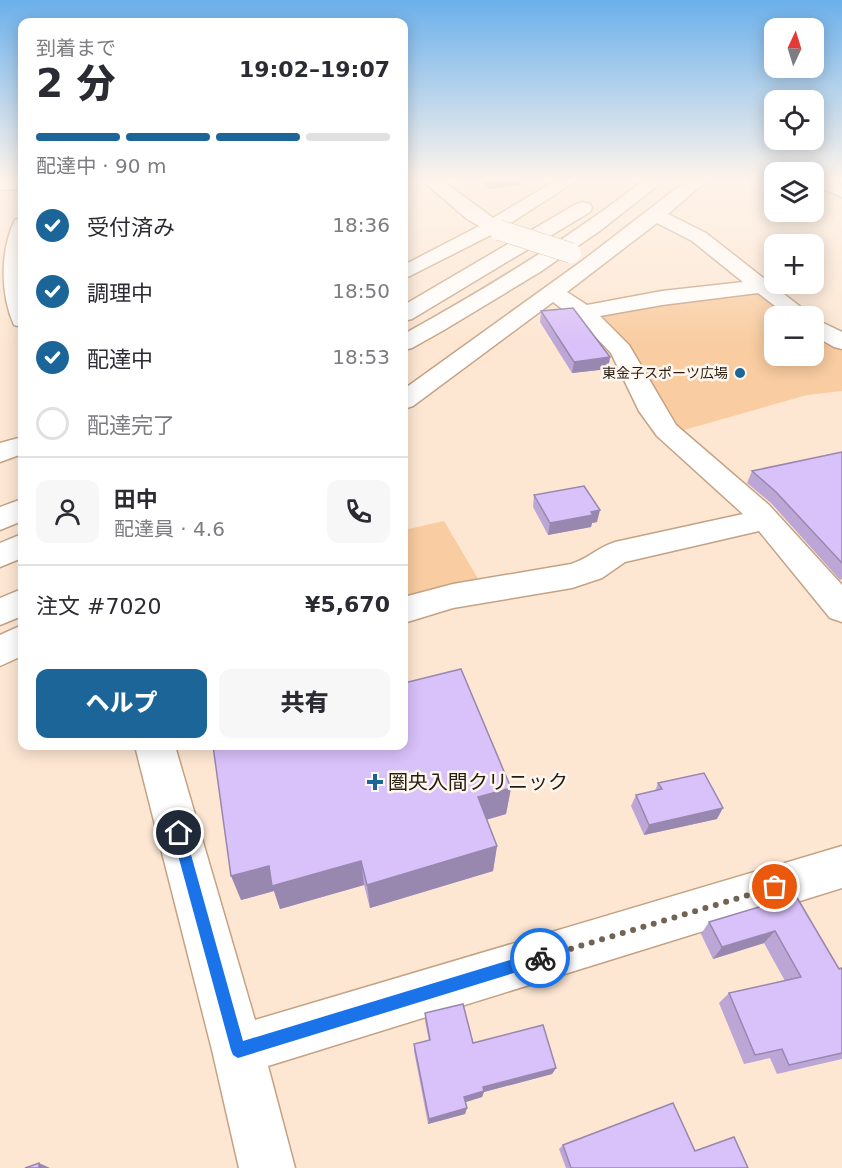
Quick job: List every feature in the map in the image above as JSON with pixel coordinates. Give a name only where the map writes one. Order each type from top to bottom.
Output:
[{"type":"main road","points":[[12,236],[4,250],[3,272],[18,310]]},
{"type":"main road","points":[[408,271],[481,236]]},
{"type":"main road","points":[[519,236],[598,261]]},
{"type":"main road","points":[[408,312],[535,236]]},
{"type":"main road","points":[[408,341],[513,279],[581,236]]},
{"type":"main road","points":[[408,360],[582,236]]},
{"type":"main road","points":[[408,398],[551,291],[598,261],[630,236]]},
{"type":"main road","points":[[696,236],[788,306]]},
{"type":"main road","points":[[582,313],[662,298],[761,286]]},
{"type":"main road","points":[[551,291],[603,331],[626,356],[650,409],[674,440],[729,484],[818,579],[842,609]]},
{"type":"main road","points":[[824,331],[842,342]]},
{"type":"main road","points":[[0,429],[18,431]]},
{"type":"main road","points":[[0,453],[18,446]]},
{"type":"main road","points":[[0,500],[18,493]]},
{"type":"main road","points":[[0,520],[18,511]]},
{"type":"main road","points":[[408,609],[453,596],[572,576],[591,570],[615,553],[764,520]]},
{"type":"main road","points":[[0,556],[18,547]]},
{"type":"main road","points":[[0,612],[18,604]]},
{"type":"main road","points":[[0,652],[18,641]]},
{"type":"main road","points":[[155,750],[238,1050],[267,1168]]},
{"type":"main road","points":[[238,1050],[842,867]]},
{"type":"shaded area","name":"東金子スポーツ広場","points":[[764,292],[784,306],[764,306],[764,366],[824,366],[824,334],[842,345],[842,391],[807,395],[677,432],[593,313]]},
{"type":"shaded area","points":[[444,521],[480,582],[452,587],[408,602],[408,529]]},
{"type":"building","points":[[573,308],[610,357],[574,362],[541,311]]},
{"type":"building","points":[[842,452],[842,563],[776,492],[752,471]]},
{"type":"building","points":[[584,486],[600,510],[591,512],[593,515],[550,523],[534,495]]},
{"type":"building","points":[[461,669],[511,788],[478,797],[497,846],[367,885],[361,861],[272,886],[269,866],[231,876],[214,750],[408,750],[408,682]]},
{"type":"building","points":[[704,773],[723,808],[649,825],[636,795],[662,789],[658,783]]},
{"type":"building","points":[[796,896],[839,969],[842,970],[842,1053],[789,1065],[782,1049],[755,1055],[729,993],[801,977],[775,931],[722,947],[709,922]]},
{"type":"building","points":[[463,1004],[473,1043],[543,1025],[556,1068],[483,1087],[484,1091],[464,1097],[467,1108],[429,1119],[414,1044],[430,1040],[425,1013]]},
{"type":"building","points":[[673,1103],[695,1151],[734,1137],[748,1168],[571,1168],[563,1145]]},
{"type":"building","points":[[39,1163],[39,1168],[25,1168]]},
{"type":"way so far","points":[[540,958],[775,887]]},
{"type":"place","name":"東金子スポーツ広場","points":[[740,373]]},
{"type":"place","name":"圏央入間クリニック","points":[[375,782]]},
{"type":"route","points":[[179,833],[238,1050],[540,958]]}]
